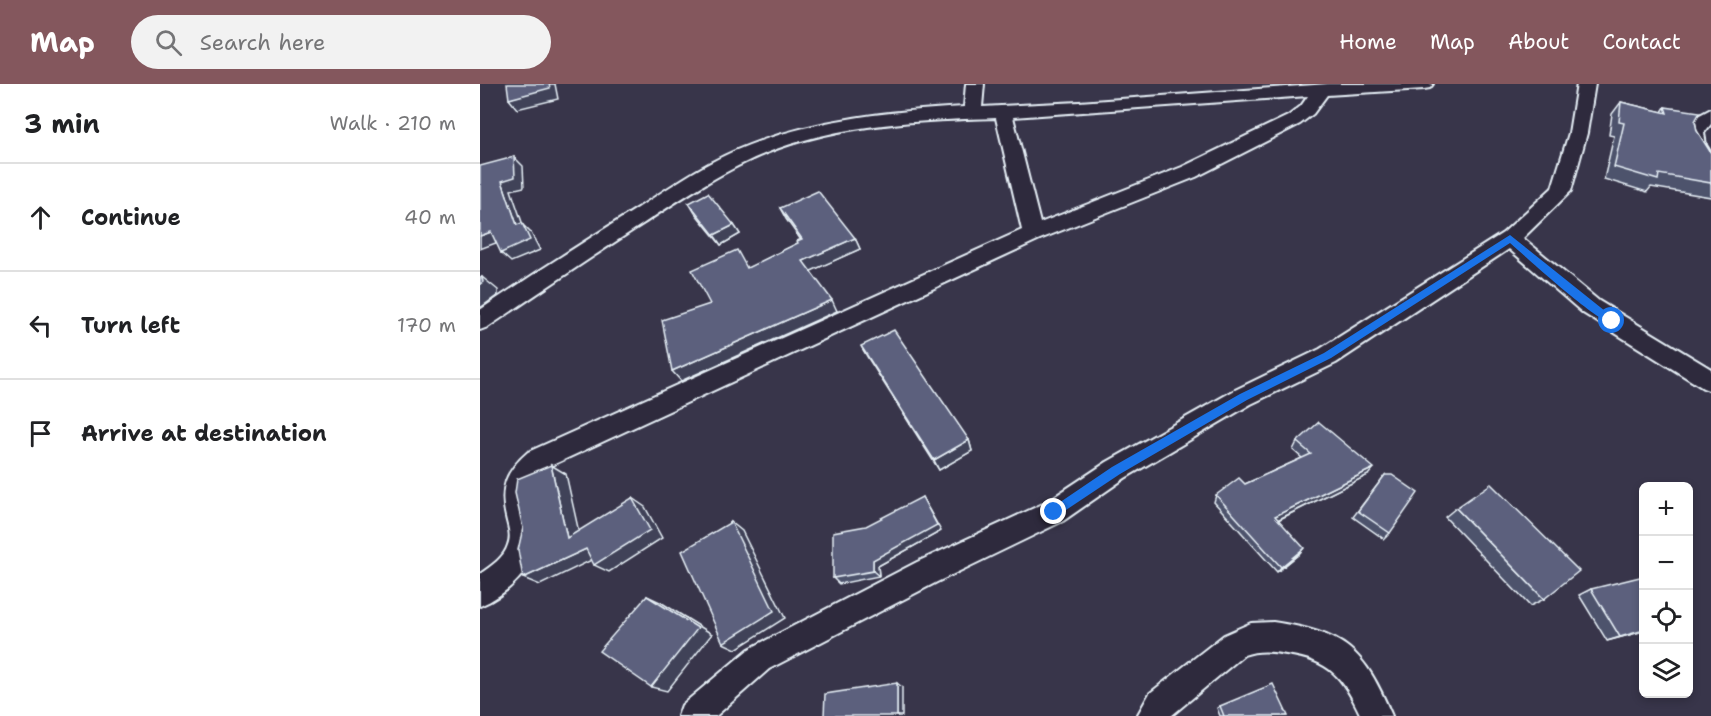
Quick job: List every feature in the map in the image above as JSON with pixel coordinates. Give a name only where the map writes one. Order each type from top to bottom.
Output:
[{"type":"street","points":[[973,112],[975,84]]},
{"type":"street","points":[[480,321],[708,172],[755,149],[807,132],[878,120],[973,112],[1076,108],[1172,92],[1322,91],[1424,84]]},
{"type":"street","points":[[693,716],[759,659],[927,572],[1054,512],[1116,470],[1234,403],[1328,356],[1510,238],[1561,191],[1578,133],[1586,84]]},
{"type":"street","points":[[480,592],[508,570],[520,554],[524,536],[515,500],[521,474],[537,460],[1033,234],[1189,172],[1275,129],[1307,110],[1322,91]]},
{"type":"street","points":[[1003,111],[1033,234]]},
{"type":"street","points":[[1711,115],[1699,122],[1694,132],[1696,144],[1711,166]]},
{"type":"street","points":[[1510,238],[1591,306],[1711,381]]},
{"type":"street","points":[[1152,716],[1161,704],[1234,645],[1251,638],[1273,637],[1306,642],[1339,656],[1358,677],[1377,716]]},
{"type":"building","points":[[507,84],[549,84],[550,88],[509,99]]},
{"type":"building","points":[[1621,102],[1667,113],[1665,107],[1700,112],[1695,121],[1697,131],[1711,153],[1711,183],[1659,174],[1658,180],[1614,167],[1624,123],[1619,122]]},
{"type":"building","points":[[514,157],[515,177],[502,181],[517,225],[522,223],[530,240],[501,253],[491,232],[480,236],[480,166]]},
{"type":"building","points":[[818,191],[855,238],[803,261],[832,300],[672,371],[662,320],[710,304],[692,270],[737,250],[747,268],[798,243],[797,241],[802,239],[780,208]]},
{"type":"building","points":[[708,193],[734,225],[714,235],[689,203]]},
{"type":"building","points":[[894,330],[969,440],[934,460],[861,346]]},
{"type":"building","points":[[1319,422],[1374,468],[1275,516],[1304,548],[1281,567],[1216,495],[1239,478],[1245,484],[1311,454],[1297,442]]},
{"type":"building","points":[[551,465],[567,538],[632,498],[650,530],[594,565],[586,549],[523,578],[518,550],[523,528],[515,493],[517,479]]},
{"type":"building","points":[[1385,475],[1392,475],[1418,493],[1390,533],[1358,511]]},
{"type":"building","points":[[1491,484],[1579,571],[1544,599],[1456,508]]},
{"type":"building","points":[[922,497],[937,525],[873,560],[873,571],[833,578],[833,532],[866,526]]},
{"type":"building","points":[[731,522],[774,611],[723,643],[682,551]]},
{"type":"building","points":[[1639,577],[1639,631],[1620,637],[1591,589]]},
{"type":"building","points":[[647,596],[698,628],[651,687],[599,651]]},
{"type":"building","points":[[897,683],[897,716],[824,716],[825,694]]},
{"type":"building","points":[[1273,684],[1288,716],[1224,716],[1220,706]]},
{"type":"route","points":[[1054,512],[1116,470],[1243,397],[1328,356],[1510,238],[1612,321]]}]
